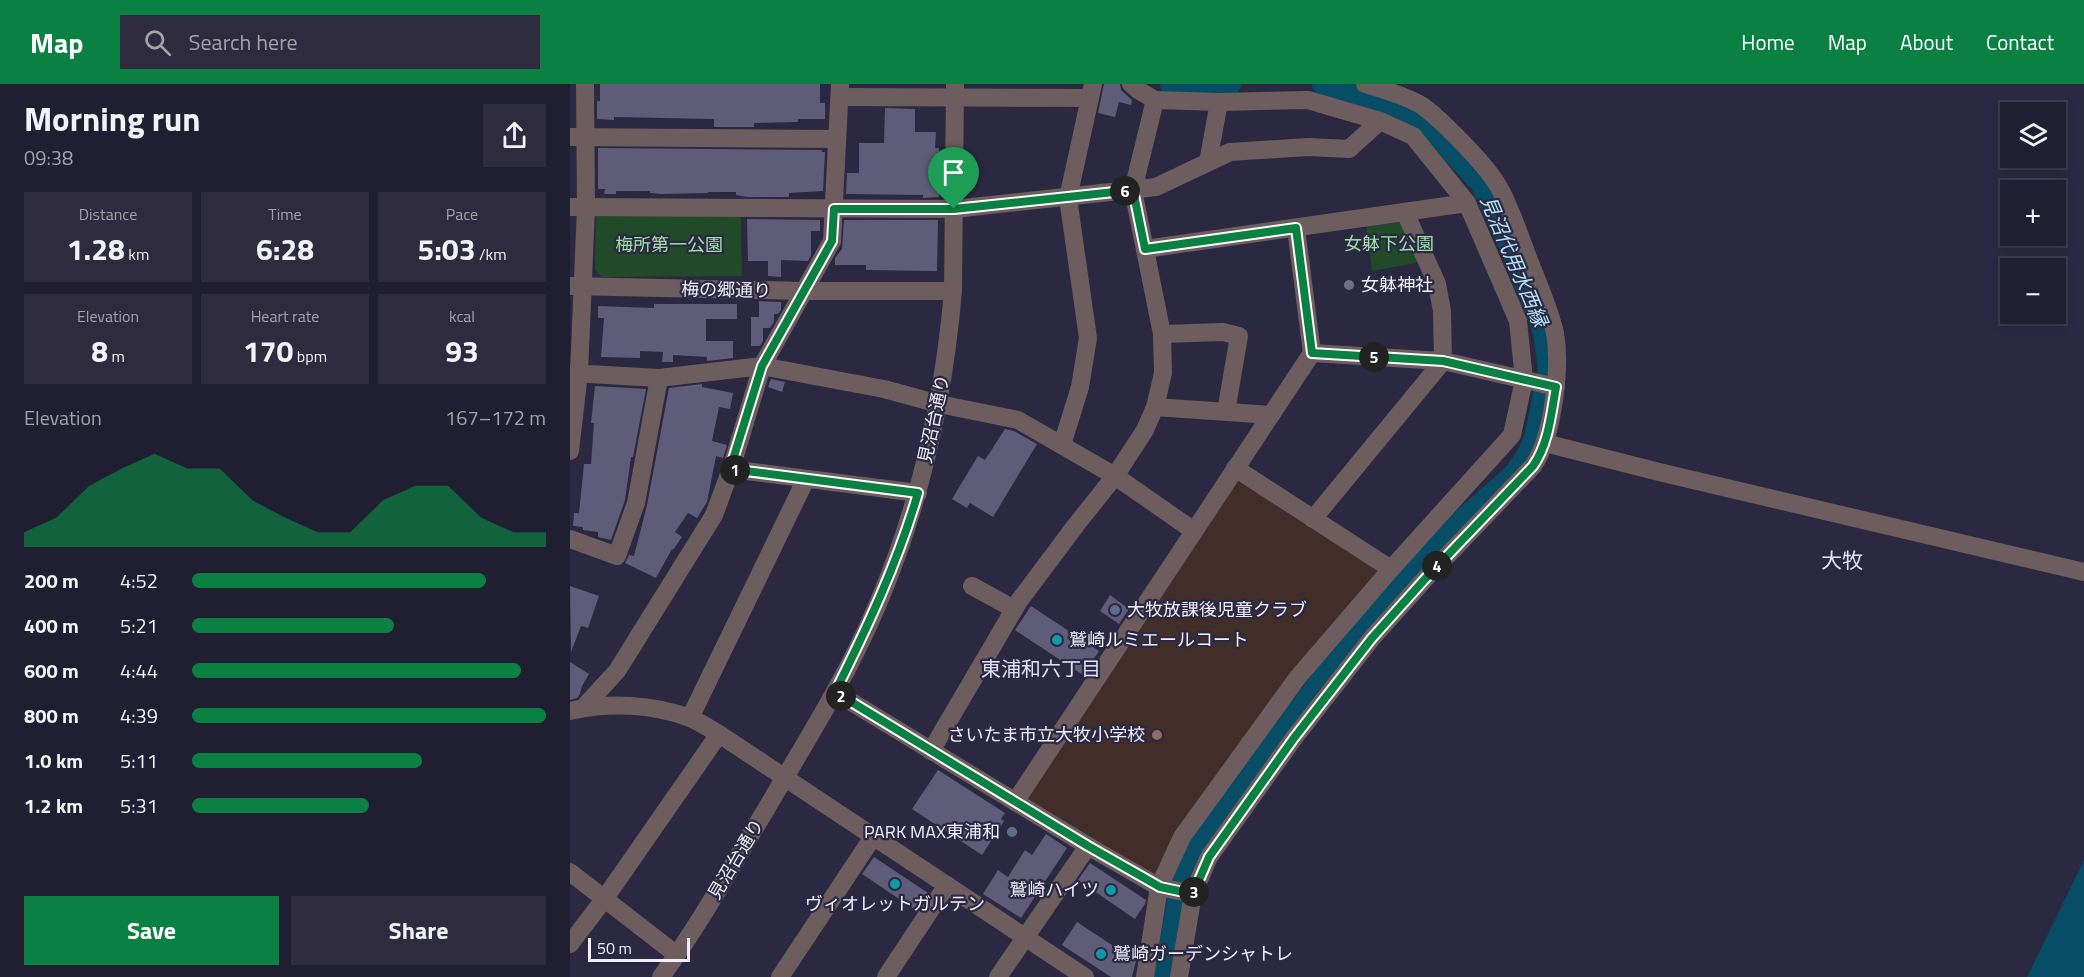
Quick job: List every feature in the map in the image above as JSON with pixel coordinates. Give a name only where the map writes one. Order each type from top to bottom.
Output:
[{"type":"street","points":[[570,451],[575,373],[577,137],[585,84]]},
{"type":"street","points":[[1131,84],[1155,100],[1219,102],[1308,100],[1380,121],[1413,136],[1467,203],[1518,321],[1540,384],[1545,443],[1541,455],[1533,466],[1372,638],[1294,738],[1209,857],[1193,894],[1179,977]]},
{"type":"street","points":[[1145,977],[1166,888],[1182,837],[1298,677],[1391,569],[1512,435],[1540,384],[1558,362],[1555,332],[1511,214],[1496,183],[1438,119],[1420,105],[1397,94],[1365,84]]},
{"type":"street","points":[[576,709],[617,671],[714,515],[762,366],[832,241],[840,91],[1091,91],[1068,198],[1088,338],[1080,387],[1062,445]]},
{"type":"street","name":"見沼台通り","points":[[662,977],[835,692],[881,596],[908,525],[939,404],[953,291],[955,91]]},
{"type":"street","points":[[931,751],[1014,609],[1115,476],[1145,430],[1155,407],[1163,373],[1162,334],[1133,190],[1155,100]]},
{"type":"street","points":[[1208,162],[1219,102]]},
{"type":"street","points":[[578,208],[954,209],[1068,198],[1156,187],[1230,152],[1309,147],[1349,149],[1380,121]]},
{"type":"street","points":[[577,137],[837,139]]},
{"type":"street","points":[[1145,249],[1467,203]]},
{"type":"street","points":[[1314,519],[1443,361],[1442,311],[1437,284],[1405,212]]},
{"type":"street","points":[[1015,802],[1312,353],[1296,228]]},
{"type":"street","name":"梅の郷通り","points":[[576,286],[804,291],[953,291]]},
{"type":"street","points":[[1162,334],[1223,332],[1239,336],[1226,412]]},
{"type":"street","points":[[1312,353],[1443,361],[1540,384]]},
{"type":"street","points":[[575,373],[659,378],[762,366],[884,389],[939,404],[1018,420],[1115,476],[1194,531]]},
{"type":"street","points":[[570,539],[617,556],[636,502],[659,378]]},
{"type":"street","points":[[1155,407],[1271,415]]},
{"type":"street","points":[[1545,443],[2084,572]]},
{"type":"street","points":[[1235,468],[1391,569]]},
{"type":"street","points":[[730,469],[918,493]]},
{"type":"street","points":[[690,718],[806,479]]},
{"type":"street","points":[[972,586],[1014,609]]},
{"type":"street","points":[[835,692],[1088,846],[1166,888],[1193,894]]},
{"type":"street","points":[[576,709],[621,705],[648,707],[690,718],[719,734],[1085,977]]},
{"type":"street","points":[[570,944],[605,898],[719,734]]},
{"type":"street","points":[[780,977],[873,837]]},
{"type":"street","points":[[998,977],[1088,846]]},
{"type":"street","points":[[570,872],[677,955]]},
{"type":"street","points":[[886,977],[947,885]]},
{"type":"shaded area","name":"さいたま市立大牧小学校","points":[[1236,478],[1379,570],[1160,876],[1153,877],[1025,801]]},
{"type":"green space","name":"梅所第一公園","points":[[596,213],[741,214],[742,276],[602,277],[595,270]]},
{"type":"green space","name":"女躰下公園","points":[[1399,220],[1421,262],[1372,271],[1366,225]]},
{"type":"water","points":[[2084,860],[2084,977],[2027,977]]},
{"type":"building","points":[[600,84],[820,84],[820,103],[825,103],[825,119],[754,123],[754,127],[714,127],[714,119],[614,117],[614,120],[597,119]]},
{"type":"building","points":[[1104,84],[1120,84],[1121,90],[1132,100],[1131,105],[1119,102],[1115,117],[1098,113]]},
{"type":"building","points":[[885,108],[915,109],[915,132],[936,132],[935,148],[939,148],[939,197],[846,194],[847,173],[859,173],[859,143],[884,143]]},
{"type":"building","points":[[598,148],[822,150],[825,152],[823,191],[789,193],[789,197],[747,197],[736,195],[736,192],[661,194],[650,193],[650,191],[616,191],[616,194],[604,194],[605,189],[598,189]]},
{"type":"building","points":[[747,219],[820,220],[820,231],[811,231],[811,255],[808,261],[781,260],[781,277],[768,276],[768,261],[748,261]]},
{"type":"building","points":[[844,220],[938,220],[937,271],[866,270],[866,265],[835,265],[835,258],[842,249]]},
{"type":"building","points":[[759,301],[781,302],[781,310],[778,314],[774,314],[774,322],[770,328],[763,328],[763,341],[760,346],[751,346],[751,317],[759,317]]},
{"type":"building","points":[[654,304],[737,304],[737,319],[706,319],[706,341],[733,341],[733,358],[707,361],[707,357],[673,355],[673,362],[662,362],[663,352],[640,351],[640,358],[601,357],[604,318],[598,318],[598,306],[654,308]]},
{"type":"building","points":[[771,379],[785,382],[782,392],[768,387]]},
{"type":"building","points":[[702,384],[702,387],[733,393],[730,409],[719,407],[712,441],[727,445],[723,458],[716,456],[707,502],[697,518],[688,513],[675,532],[682,537],[672,549],[656,578],[625,563],[629,555],[634,556],[647,505],[669,388]]},
{"type":"building","points":[[595,386],[646,389],[633,457],[631,457],[625,500],[611,540],[598,537],[598,532],[573,526],[574,513],[579,513],[584,464],[591,464],[594,423],[591,423]]},
{"type":"building","points":[[1005,429],[1014,431],[1037,444],[993,517],[970,503],[967,508],[952,499],[978,456],[985,460]]},
{"type":"building","points":[[570,586],[599,596],[588,628],[581,626],[571,652]]},
{"type":"building","points":[[1110,595],[1129,609],[1119,624],[1100,611]]},
{"type":"building","name":"鷲崎ルミエールコート","points":[[1031,606],[1099,651],[1083,675],[1015,630]]},
{"type":"building","points":[[570,662],[589,674],[580,694],[577,698],[570,700]]},
{"type":"building","points":[[938,770],[1005,813],[1001,819],[1004,821],[982,855],[912,809]]},
{"type":"building","points":[[1046,834],[1067,848],[1021,918],[983,894],[998,870],[1008,877],[1025,850],[1032,855]]},
{"type":"building","name":"ヴィオレットガルテン","points":[[874,857],[928,893],[917,911],[862,874]]},
{"type":"building","name":"鷲崎ハイツ","points":[[1090,863],[1146,900],[1135,919],[1078,880]]},
{"type":"building","name":"鷲崎ガーデンシャトレ","points":[[1077,922],[1136,961],[1132,977],[1111,977],[1062,945]]},
{"type":"waterway","name":"見沼代用水西縁","points":[[1172,84],[1229,84]]},
{"type":"waterway","name":"見沼代用水西縁","points":[[1166,977],[1183,877],[1191,860],[1264,757],[1367,623],[1466,518],[1514,476],[1527,458],[1536,439],[1550,370],[1545,332],[1513,250],[1482,183],[1425,121],[1365,95],[1324,84]]},
{"type":"place","name":"女躰神社","points":[[1349,285]]},
{"type":"place","name":"大牧放課後児童クラブ","points":[[1115,610]]},
{"type":"place","name":"鷲崎ルミエールコート","points":[[1057,640]]},
{"type":"place","name":"さいたま市立大牧小学校","points":[[1157,735]]},
{"type":"place","name":"PARK MAX東浦和","points":[[1012,832]]},
{"type":"place","name":"ヴィオレットガルテン","points":[[895,884]]},
{"type":"place","name":"鷲崎ハイツ","points":[[1111,890]]},
{"type":"place","name":"鷲崎ガーデンシャトレ","points":[[1101,954]]},
{"type":"district","name":"大牧","points":[[1842,561]]},
{"type":"district","name":"東浦和六丁目","points":[[1041,669]]},
{"type":"route","points":[[1133,190],[1145,249],[1296,228],[1312,353],[1443,361],[1556,387],[1541,455],[1372,638],[1294,738],[1209,857],[1193,894],[1160,887],[1088,846],[835,692],[881,596],[918,493],[730,469],[762,366],[832,241],[834,209],[954,209],[1133,190]]}]
